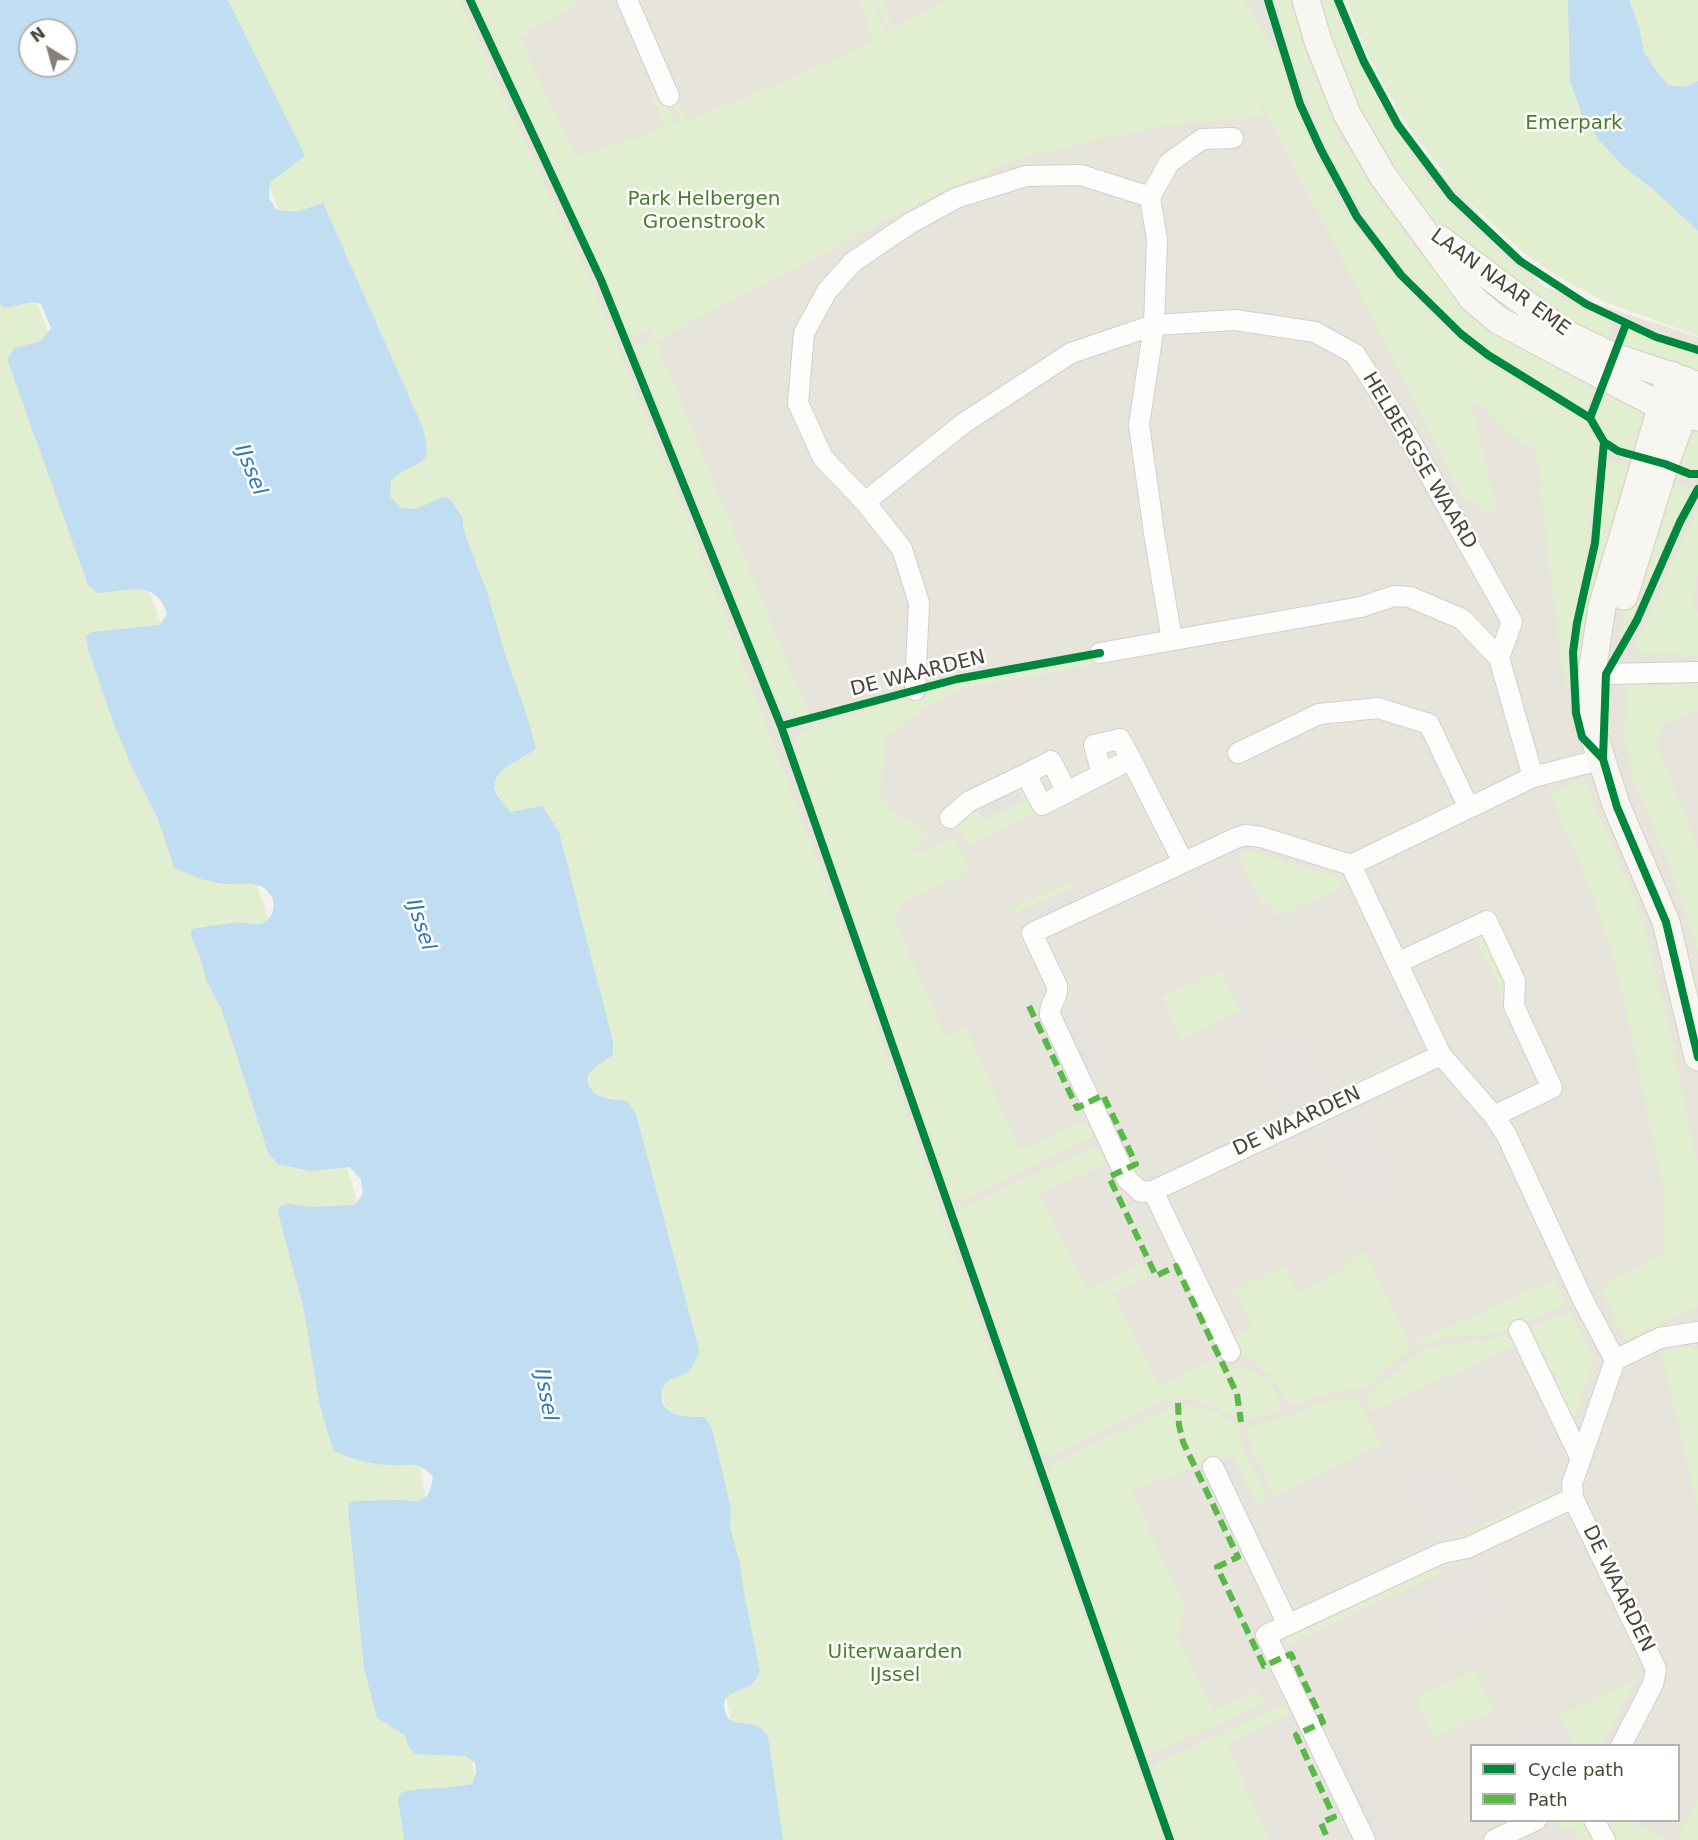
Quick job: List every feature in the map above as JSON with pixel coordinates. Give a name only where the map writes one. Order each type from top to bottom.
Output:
[{"type":"street","points":[[627,0],[669,96]]},
{"type":"street","name":"LAAN NAAR EME","points":[[1306,0],[1318,41],[1347,114],[1383,176],[1473,299],[1498,320],[1681,412]]},
{"type":"street","points":[[1172,640],[1139,425],[1154,325],[1157,240],[1150,197],[1169,163],[1194,145],[1202,140],[1233,138]]},
{"type":"street","points":[[915,690],[919,603],[902,549],[865,502],[824,458],[798,403],[804,333],[827,291],[853,262],[909,224],[956,198],[1026,176],[1081,175],[1150,197]]},
{"type":"street","name":"LAAN NAAR EME","points":[[1420,225],[1566,334],[1612,356],[1688,381]]},
{"type":"street","name":"HELBERGSE WAARD","points":[[865,502],[964,423],[1071,353],[1154,325],[1235,320],[1315,332],[1355,354],[1410,440],[1512,622],[1499,658]]},
{"type":"street","points":[[1688,381],[1681,412],[1610,644],[1599,673],[1603,759],[1617,807],[1666,922],[1698,1058]]},
{"type":"street","points":[[1100,653],[1361,608],[1394,596],[1410,597],[1462,619],[1499,658],[1533,777]]},
{"type":"street","points":[[1599,673],[1698,672]]},
{"type":"street","points":[[1238,753],[1319,714],[1378,708],[1429,724],[1469,808]]},
{"type":"street","points":[[1102,774],[1094,745],[1120,739],[1183,862]]},
{"type":"street","points":[[1026,774],[1042,805],[1131,759]]},
{"type":"street","points":[[1230,1352],[1154,1191],[1141,1192],[1127,1179],[1050,1015],[1049,1008],[1058,992],[1057,986],[1032,933],[1245,835],[1261,837],[1351,865],[1533,777],[1603,759]]},
{"type":"street","points":[[950,818],[968,802],[1051,761],[1066,792]]},
{"type":"street","points":[[1351,865],[1441,1055],[1494,1116],[1506,1134],[1583,1300],[1615,1360]]},
{"type":"street","points":[[1397,963],[1486,921],[1515,981],[1514,1006],[1552,1088],[1494,1116]]},
{"type":"street","name":"DE WAARDEN","points":[[1154,1191],[1441,1055]]},
{"type":"street","points":[[1519,1330],[1580,1457]]},
{"type":"street","points":[[1365,1840],[1266,1635],[1442,1553],[1467,1548],[1573,1498],[1572,1484],[1580,1457],[1615,1360],[1660,1338],[1698,1332]]},
{"type":"street","points":[[1212,1467],[1288,1625]]},
{"type":"street","name":"DE WAARDEN","points":[[1573,1498],[1656,1669],[1653,1684],[1622,1744]]},
{"type":"street","points":[[1494,1840],[1534,1822]]},
{"type":"street","points":[[1595,1822],[1605,1840]]},
{"type":"shaded area","points":[[451,0],[1345,0],[1375,98],[1544,287],[1698,337],[1698,1840],[1156,1840]]},
{"type":"shaded area","points":[[1017,788],[1024,801],[983,820],[977,808]]},
{"type":"shaded area","points":[[1234,857],[1262,915],[1217,936],[1189,878]]},
{"type":"shaded area","points":[[1073,887],[1080,901],[1023,928],[1016,914]]},
{"type":"shaded area","points":[[1396,978],[1416,1021],[1400,1028],[1380,985]]},
{"type":"shaded area","points":[[1073,999],[1104,1065],[1086,1073],[1055,1007]]},
{"type":"shaded area","points":[[1298,1030],[1325,1088],[1280,1110],[1253,1052]]},
{"type":"shaded area","points":[[1465,1096],[1495,1135],[1483,1145],[1452,1107]]},
{"type":"shaded area","points":[[1362,1113],[1399,1191],[1354,1212],[1317,1135]]},
{"type":"shaded area","points":[[1284,1115],[1286,1121],[1163,1180],[1160,1174]]},
{"type":"shaded area","points":[[1544,1416],[1562,1453],[1548,1460],[1530,1423]]},
{"type":"shaded area","points":[[1232,1456],[1256,1505],[1244,1511],[1220,1462]]},
{"type":"shaded area","points":[[1450,1461],[1478,1518],[1434,1539],[1407,1482]]},
{"type":"shaded area","points":[[1581,1532],[1598,1567],[1584,1573],[1567,1539]]},
{"type":"shaded area","points":[[1474,1563],[1498,1612],[1452,1634],[1429,1585]]},
{"type":"shaded area","points":[[1561,1719],[1573,1744],[1519,1744],[1517,1740]]},
{"type":"shaded area","points":[[1344,1741],[1391,1840],[1374,1840],[1330,1747]]},
{"type":"green space","name":"Uiterwaarden IJssel","points":[[223,0],[459,0],[593,287],[688,518],[844,930],[1164,1840],[747,1840],[729,1711],[664,1400],[589,1081],[496,789],[390,501],[272,193]]},
{"type":"green space","name":"Park Helbergen Groenstrook","points":[[476,0],[583,0],[520,37],[576,157],[665,128],[649,90],[655,88],[661,91],[675,124],[680,122],[672,96],[675,94],[687,120],[781,83],[873,40],[858,0],[871,0],[886,33],[889,31],[876,0],[881,0],[894,29],[946,0],[1244,0],[1279,56],[1295,106],[1313,149],[1336,194],[1348,215],[1380,259],[1436,321],[1493,367],[1577,415],[1595,438],[1598,448],[1586,565],[1571,634],[1568,697],[1561,662],[1536,453],[1504,429],[1470,397],[1497,508],[1487,513],[1462,495],[1261,102],[1262,117],[1159,127],[1029,156],[954,185],[656,341],[801,695],[811,714],[797,716],[789,714],[779,705],[636,351],[635,346],[653,337],[650,329],[631,336],[628,334],[574,210]]},
{"type":"green space","points":[[1275,0],[1290,0],[1310,65],[1339,133],[1375,193],[1418,250],[1442,278],[1597,384],[1586,408],[1555,395],[1470,338],[1429,300],[1391,253],[1357,203],[1321,135]]},
{"type":"green space","points":[[1317,0],[1332,0],[1353,50],[1378,100],[1407,147],[1440,192],[1477,232],[1518,268],[1564,298],[1614,322],[1607,343],[1586,335],[1444,231],[1415,198],[1389,164],[1343,76]]},
{"type":"green space","name":"Emerpark","points":[[1346,0],[1698,0],[1698,336],[1605,302],[1555,275],[1524,253],[1461,195],[1403,120],[1365,49]]},
{"type":"green space","points":[[0,235],[40,311],[152,599],[263,902],[352,1182],[422,1478],[486,1840],[0,1840]]},
{"type":"green space","points":[[1628,327],[1698,354],[1698,372],[1621,348]]},
{"type":"green space","points":[[1604,389],[1627,401],[1639,412],[1641,426],[1636,452],[1611,444],[1599,431],[1598,413]]},
{"type":"green space","points":[[1698,430],[1698,470],[1673,464],[1684,439]]},
{"type":"green space","points":[[1607,460],[1634,469],[1584,637],[1576,639],[1596,558]]},
{"type":"green space","points":[[1666,479],[1692,488],[1634,616],[1625,634],[1620,636],[1628,596]]},
{"type":"green space","points":[[1698,508],[1698,576],[1695,576],[1694,611],[1698,611],[1698,655],[1641,654],[1634,648]]},
{"type":"green space","points":[[1116,655],[1118,661],[967,687],[927,707],[884,739],[881,797],[894,812],[931,834],[913,852],[926,851],[955,838],[971,871],[906,902],[898,909],[897,915],[897,925],[945,1035],[966,1027],[1020,1150],[1086,1119],[1094,1137],[955,1201],[950,1194],[795,749],[797,740],[803,731],[813,725],[962,682]]},
{"type":"green space","points":[[1626,685],[1698,685],[1698,711],[1664,724],[1658,734],[1661,754],[1698,848],[1698,951],[1665,854],[1632,777],[1625,740]]},
{"type":"green space","points":[[1583,778],[1635,898],[1652,953],[1698,1165],[1698,1307],[1625,1340],[1600,1288],[1665,1253],[1663,1189],[1616,966],[1594,898],[1549,791]]},
{"type":"green space","points":[[1023,787],[1040,811],[967,845],[956,822],[977,808],[983,820],[1023,801],[1017,788]]},
{"type":"green space","points":[[1249,851],[1336,877],[1344,886],[1277,917],[1269,901],[1262,904],[1238,855]]},
{"type":"green space","points":[[1071,881],[1073,887],[1016,913],[1013,908]]},
{"type":"green space","points":[[1476,934],[1487,940],[1507,982],[1504,996],[1473,935]]},
{"type":"green space","points":[[1221,970],[1240,1011],[1182,1039],[1162,997]]},
{"type":"green space","points":[[1421,1050],[1424,1055],[1334,1097],[1332,1092]]},
{"type":"green space","points":[[1097,1145],[1106,1164],[1039,1195],[1087,1290],[1143,1263],[1149,1275],[1113,1293],[1159,1386],[1216,1359],[1233,1394],[1238,1412],[1232,1415],[1195,1399],[1166,1401],[1047,1456],[1040,1451],[958,1217],[964,1207]]},
{"type":"green space","points":[[1366,1252],[1410,1344],[1408,1351],[1371,1384],[1334,1392],[1298,1404],[1289,1403],[1272,1378],[1240,1353],[1231,1337],[1252,1328],[1235,1290],[1284,1266],[1297,1292],[1348,1267],[1347,1263]]},
{"type":"green space","points":[[1554,1280],[1566,1304],[1517,1327],[1485,1335],[1450,1337],[1422,1344],[1417,1341]]},
{"type":"green space","points":[[1563,1314],[1571,1314],[1594,1361],[1573,1423],[1528,1330]]},
{"type":"green space","points":[[1514,1333],[1519,1343],[1372,1412],[1367,1403],[1369,1395],[1416,1354],[1424,1350],[1451,1343],[1492,1340]]},
{"type":"green space","points":[[1686,1347],[1698,1348],[1698,1513],[1661,1351]]},
{"type":"green space","points":[[1229,1368],[1247,1369],[1263,1377],[1276,1392],[1280,1403],[1279,1409],[1265,1416],[1249,1418]]},
{"type":"green space","points":[[1356,1397],[1361,1402],[1382,1445],[1272,1497],[1267,1479],[1250,1445],[1245,1427],[1328,1402]]},
{"type":"green space","points":[[1188,1405],[1209,1409],[1238,1425],[1244,1451],[1263,1485],[1264,1501],[1256,1505],[1232,1456],[1220,1462],[1217,1455],[1199,1464],[1182,1424],[1183,1410]]},
{"type":"green space","points":[[1169,1408],[1176,1412],[1175,1422],[1181,1446],[1191,1468],[1161,1482],[1159,1478],[1132,1491],[1185,1609],[1178,1636],[1213,1712],[1258,1690],[1265,1703],[1150,1755],[1144,1750],[1048,1471],[1054,1463]]},
{"type":"green space","points":[[1552,1491],[1549,1499],[1470,1537],[1467,1531]]},
{"type":"green space","points":[[1438,1567],[1441,1573],[1287,1645],[1287,1638]]},
{"type":"green space","points":[[1475,1670],[1494,1710],[1435,1738],[1416,1698]]},
{"type":"green space","points":[[1637,1678],[1604,1744],[1573,1744],[1561,1719],[1558,1720],[1556,1717]]},
{"type":"green space","points":[[1285,1703],[1290,1714],[1227,1744],[1269,1840],[1176,1840],[1153,1773],[1156,1764]]},
{"type":"green space","points":[[1698,1798],[1698,1840],[1676,1840]]},
{"type":"green space","points":[[1558,1822],[1586,1822],[1596,1840],[1578,1840],[1574,1827],[1566,1831]]},
{"type":"green space","points":[[1604,1822],[1634,1822],[1668,1840],[1613,1840]]},
{"type":"water","name":"IJssel","points":[[0,0],[228,0],[305,156],[270,182],[269,198],[276,209],[282,211],[300,210],[323,203],[423,428],[427,452],[425,458],[391,481],[390,497],[401,508],[416,509],[443,497],[451,500],[463,519],[466,537],[487,592],[504,651],[526,713],[536,749],[499,774],[495,781],[495,790],[500,800],[511,812],[542,806],[559,832],[613,1042],[613,1055],[595,1067],[588,1075],[589,1083],[591,1089],[600,1096],[627,1101],[636,1114],[699,1350],[691,1369],[664,1385],[662,1399],[664,1405],[673,1413],[705,1417],[712,1429],[731,1509],[730,1528],[739,1559],[760,1672],[751,1685],[730,1695],[724,1707],[729,1719],[733,1722],[756,1726],[768,1736],[783,1840],[404,1840],[398,1799],[402,1792],[472,1784],[476,1773],[475,1763],[466,1756],[415,1754],[409,1747],[405,1735],[377,1718],[364,1668],[348,1507],[352,1501],[416,1502],[427,1496],[433,1476],[416,1465],[368,1462],[333,1450],[319,1401],[304,1310],[278,1212],[280,1206],[289,1204],[311,1207],[355,1205],[363,1193],[361,1179],[349,1167],[311,1171],[277,1164],[268,1152],[221,1008],[206,980],[191,935],[192,929],[198,928],[233,923],[263,923],[272,915],[274,904],[269,893],[260,886],[212,882],[174,868],[158,819],[115,727],[88,649],[86,636],[92,632],[160,625],[167,614],[162,602],[148,591],[129,589],[97,593],[88,585],[7,359],[15,348],[41,341],[51,328],[41,304],[33,302],[5,308],[0,303]]},
{"type":"water","points":[[1568,0],[1629,0],[1639,27],[1644,52],[1668,85],[1685,87],[1698,81],[1698,231],[1654,190],[1623,166],[1599,140],[1582,115],[1570,81]]},
{"type":"marked path","points":[[1029,1006],[1077,1108],[1103,1095],[1136,1164],[1109,1177],[1156,1276],[1176,1266],[1237,1394],[1241,1422]]},
{"type":"marked path","points":[[1178,1403],[1179,1425],[1183,1442],[1238,1557],[1217,1567],[1264,1666],[1291,1654],[1323,1722],[1296,1735],[1334,1817],[1321,1823],[1328,1840]]},
{"type":"cycle path","points":[[470,0],[601,280],[781,726],[1170,1840]]},
{"type":"cycle path","points":[[1268,0],[1300,104],[1321,150],[1357,217],[1401,275],[1461,334],[1488,355],[1590,418],[1604,442],[1618,451],[1665,464],[1690,474],[1698,474]]},
{"type":"cycle path","points":[[1338,0],[1364,62],[1398,125],[1451,196],[1520,261],[1586,304],[1656,337],[1698,350]]},
{"type":"cycle path","points":[[1590,418],[1626,324]]},
{"type":"cycle path","points":[[1603,759],[1582,737],[1576,713],[1573,652],[1577,623],[1595,543],[1604,442]]},
{"type":"cycle path","points":[[1698,489],[1680,522],[1637,620],[1606,674],[1603,759],[1617,807],[1666,922],[1698,1057]]},
{"type":"cycle path","points":[[781,726],[957,679],[1100,653]]}]
